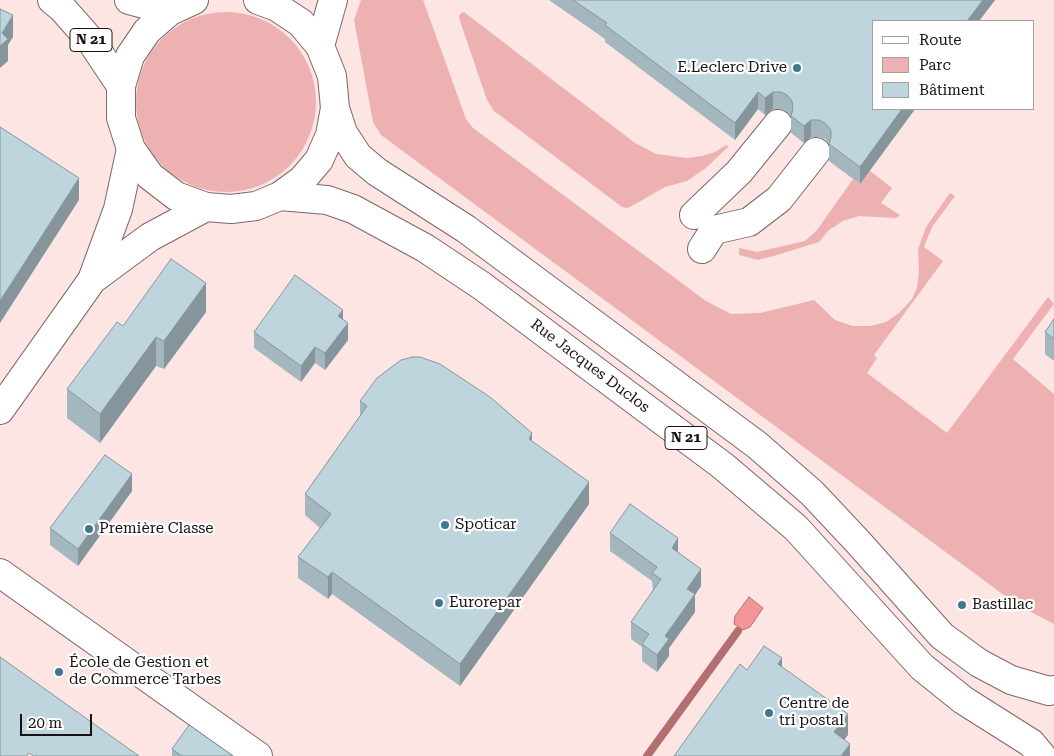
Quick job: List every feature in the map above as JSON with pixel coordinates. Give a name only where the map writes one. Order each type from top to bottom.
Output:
[{"type":"main road","name":"N 21","points":[[52,0],[62,8],[91,41],[121,86]]},
{"type":"main road","points":[[129,0],[182,5]]},
{"type":"main road","points":[[182,5],[147,31],[130,56],[121,86],[121,118],[131,149],[150,176],[176,196],[206,207],[231,210],[256,206],[280,196],[302,180],[319,160],[330,135],[335,108],[332,76],[320,46],[301,24],[277,7],[258,0]]},
{"type":"main road","points":[[320,46],[333,0]]},
{"type":"main road","name":"N 21","points":[[335,108],[343,132],[358,156],[377,172],[466,229],[757,445],[812,493],[942,636],[979,663],[1011,680],[1054,690]]},
{"type":"main road","points":[[694,215],[739,172],[778,124]]},
{"type":"main road","points":[[0,410],[92,280],[118,209],[131,149]]},
{"type":"main road","points":[[702,249],[714,230],[749,222],[779,199],[816,152]]},
{"type":"main road","name":"Rue Jacques Duclos","points":[[280,196],[327,200],[353,209],[425,248],[482,286],[723,466],[796,528],[922,667],[962,700],[1031,743],[1042,756]]},
{"type":"main road","points":[[92,280],[150,237],[206,207]]},
{"type":"main road","points":[[0,573],[258,756]]},
{"type":"green space","points":[[361,0],[423,0],[466,119],[473,128],[706,301],[731,314],[760,313],[814,300],[835,320],[853,326],[870,326],[886,322],[899,313],[912,299],[917,288],[919,271],[918,249],[926,227],[950,193],[955,196],[932,227],[924,247],[943,261],[874,355],[877,358],[867,373],[947,433],[1048,297],[1054,304],[1013,359],[1054,394],[1054,624],[1016,604],[381,135],[373,122],[354,20]]},
{"type":"green space","points":[[226,12],[260,19],[283,33],[295,45],[305,60],[312,76],[316,102],[309,136],[295,159],[283,171],[268,181],[252,188],[226,192],[192,185],[169,171],[157,159],[147,144],[140,128],[136,102],[143,68],[157,45],[169,33],[184,23],[200,16]]},
{"type":"green space","points":[[464,12],[635,143],[656,154],[687,158],[702,156],[715,152],[726,145],[729,146],[706,168],[687,181],[665,187],[627,208],[622,207],[494,111],[487,100],[460,21],[459,16]]},
{"type":"green space","points":[[869,170],[892,188],[881,203],[900,215],[896,218],[859,216],[843,221],[829,230],[819,242],[758,260],[739,255],[739,248],[757,252],[805,241],[817,230],[853,179],[860,184]]},
{"type":"shaded area","points":[[749,597],[763,608],[750,627],[743,630],[734,624],[735,616]]},
{"type":"building","name":"E.Leclerc Drive","points":[[573,0],[983,0],[968,20],[872,20],[872,110],[901,110],[860,167],[829,144],[831,130],[825,123],[819,120],[811,120],[804,126],[791,116],[793,109],[792,101],[787,95],[781,92],[773,92],[765,98],[758,92],[735,123],[605,25],[607,23]]},
{"type":"building","points":[[0,9],[13,15],[2,33],[8,39],[0,46]]},
{"type":"building","points":[[0,127],[79,178],[0,301]]},
{"type":"building","points":[[171,259],[206,283],[164,341],[156,337],[100,414],[67,389],[117,322],[123,326]]},
{"type":"building","points":[[295,275],[343,310],[338,316],[348,323],[325,353],[315,347],[301,366],[254,332]]},
{"type":"building","points":[[1054,319],[1054,339],[1045,332]]},
{"type":"building","name":"Spoticar","points":[[420,357],[440,364],[490,397],[532,433],[529,439],[589,482],[460,664],[332,572],[328,577],[298,557],[331,514],[305,494],[367,406],[360,401],[377,378],[401,360]]},
{"type":"building","points":[[105,455],[132,474],[78,549],[50,528]]},
{"type":"building","points":[[630,504],[678,538],[672,548],[701,569],[687,589],[695,594],[665,636],[669,639],[657,655],[642,644],[649,634],[631,622],[661,579],[652,573],[657,567],[610,533]]},
{"type":"building","name":"Centre de tri postal","points":[[764,646],[782,658],[778,664],[848,714],[834,732],[850,744],[841,756],[674,756],[740,664],[747,670]]},
{"type":"building","points":[[0,657],[139,756],[33,756],[29,753],[27,756],[0,756]]},
{"type":"building","points":[[189,725],[233,756],[182,756],[172,749]]},
{"type":"waterway","points":[[647,756],[738,631]]},
{"type":"place","name":"E.Leclerc Drive","points":[[797,68]]},
{"type":"place","name":"Spoticar","points":[[445,525]]},
{"type":"place","name":"Première Classe","points":[[89,529]]},
{"type":"place","name":"Eurorepar","points":[[439,603]]},
{"type":"place","name":"Bastillac","points":[[962,605]]},
{"type":"place","name":"École de Gestion et de Commerce Tarbes","points":[[59,672]]},
{"type":"place","name":"Centre de tri postal","points":[[769,713]]}]
